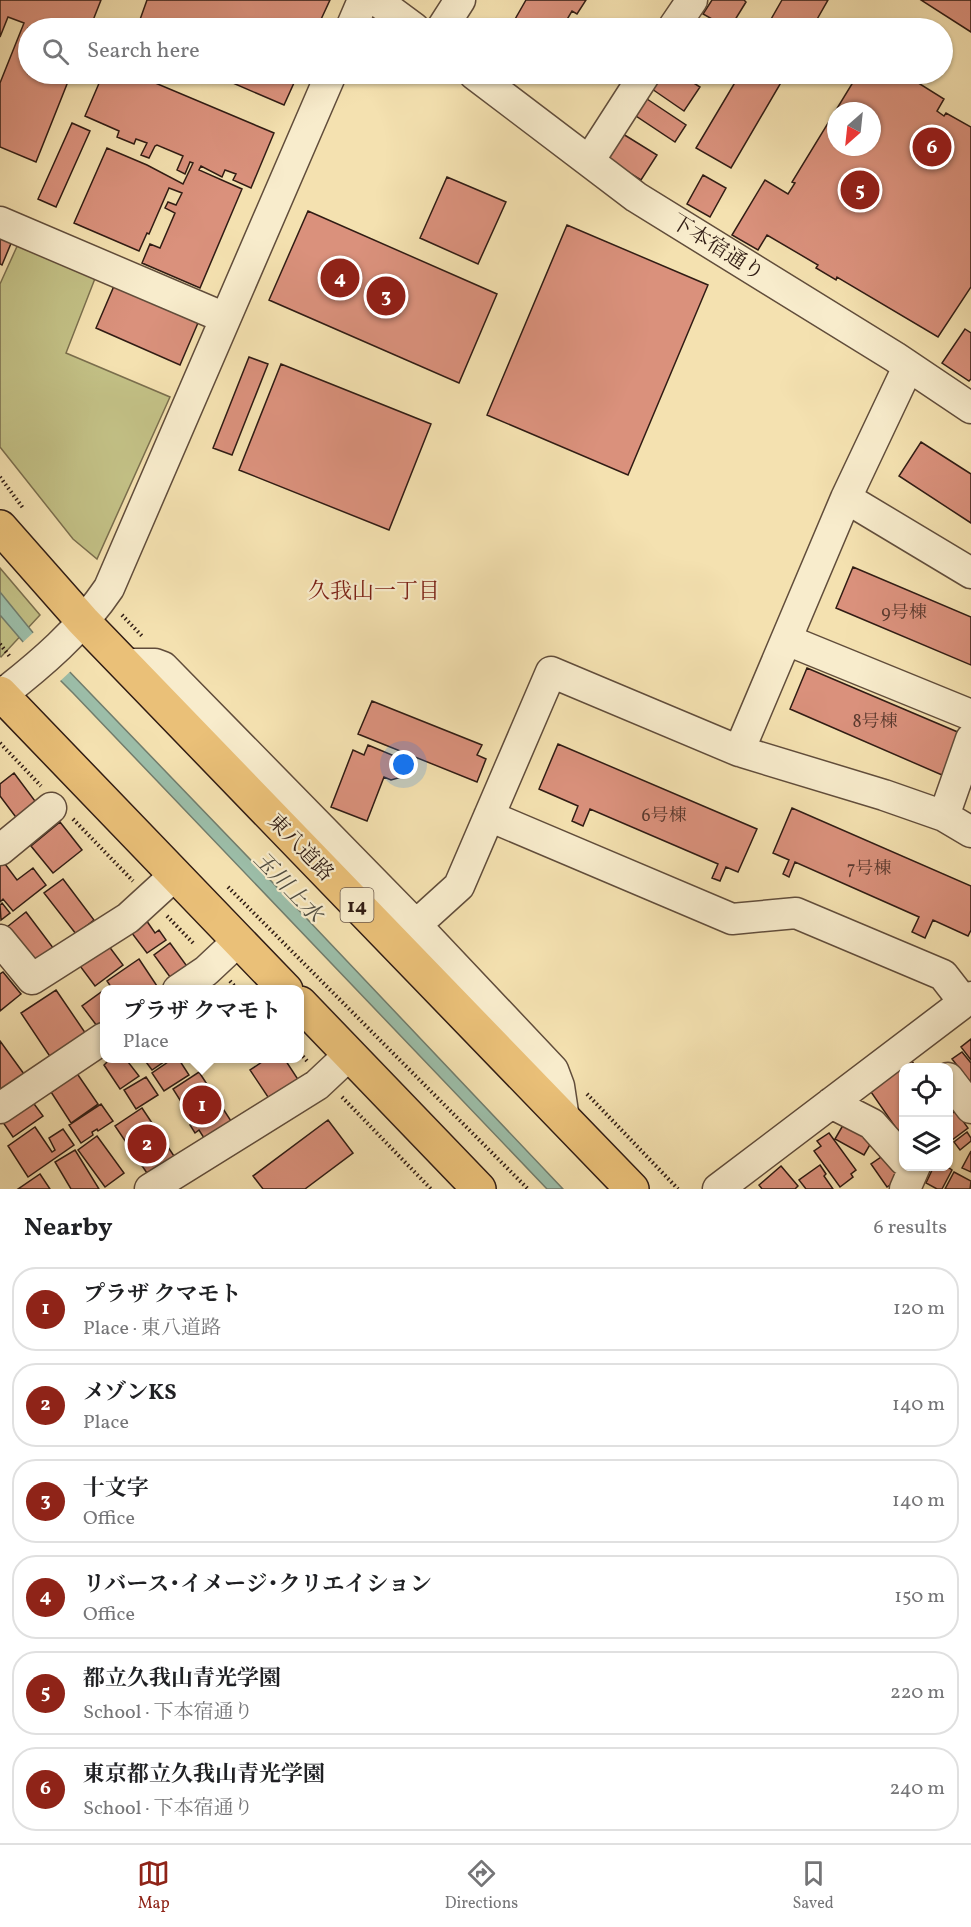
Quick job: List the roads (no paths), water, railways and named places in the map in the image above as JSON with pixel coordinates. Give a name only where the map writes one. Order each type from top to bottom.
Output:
[{"type":"main road","name":"東八道路","points":[[0,527],[82,621],[632,1189]]},
{"type":"main road","points":[[1,694],[281,985]]},
{"type":"main road","points":[[304,1007],[479,1189]]},
{"type":"street","points":[[355,18],[363,0]]},
{"type":"street","points":[[376,0],[400,18]]},
{"type":"street","points":[[448,18],[460,0]]},
{"type":"street","points":[[680,18],[692,0]]},
{"type":"street","points":[[1,694],[26,676],[82,621],[102,597],[113,577],[327,84]]},
{"type":"street","name":"下本宿通り","points":[[487,84],[636,197],[969,404]]},
{"type":"street","points":[[589,161],[639,84]]},
{"type":"street","points":[[0,222],[225,318]]},
{"type":"street","points":[[739,752],[846,498],[908,367]]},
{"type":"street","points":[[846,498],[971,573]]},
{"type":"street","points":[[787,640],[971,715]]},
{"type":"street","points":[[125,664],[155,664],[163,667],[416,926],[553,1070],[559,1086],[564,1119]]},
{"type":"street","points":[[416,926],[459,886],[551,672],[739,752],[884,795],[944,816],[971,832]]},
{"type":"street","points":[[944,816],[971,739]]},
{"type":"street","points":[[0,850],[56,805]]},
{"type":"street","points":[[489,816],[732,919],[796,913],[943,975],[968,1000],[718,1189]]},
{"type":"street","points":[[4,954],[32,979],[128,918],[175,875]]},
{"type":"street","points":[[185,985],[214,964],[238,941]]},
{"type":"street","points":[[919,1038],[936,1063]]},
{"type":"street","points":[[0,1108],[100,1041]]},
{"type":"street","points":[[150,1189],[324,1079],[350,1054]]},
{"type":"street","points":[[953,1086],[971,1108]]},
{"type":"street","points":[[831,1104],[872,1124],[899,1158]]},
{"type":"place","name":"東京都立久我山青光学園","points":[[932,147]]},
{"type":"place","name":"都立久我山青光学園","points":[[860,190]]},
{"type":"place","name":"リバース･イメージ･クリエイション","points":[[340,278]]},
{"type":"place","name":"十文字","points":[[386,296]]},
{"type":"place","name":"プラザ クマモト","points":[[202,1105]]},
{"type":"place","name":"メゾンKS","points":[[147,1144]]},
{"type":"district","name":"久我山一丁目","points":[[374,590]]},
{"type":"water label","name":"玉川上水","points":[[289,886]]}]
